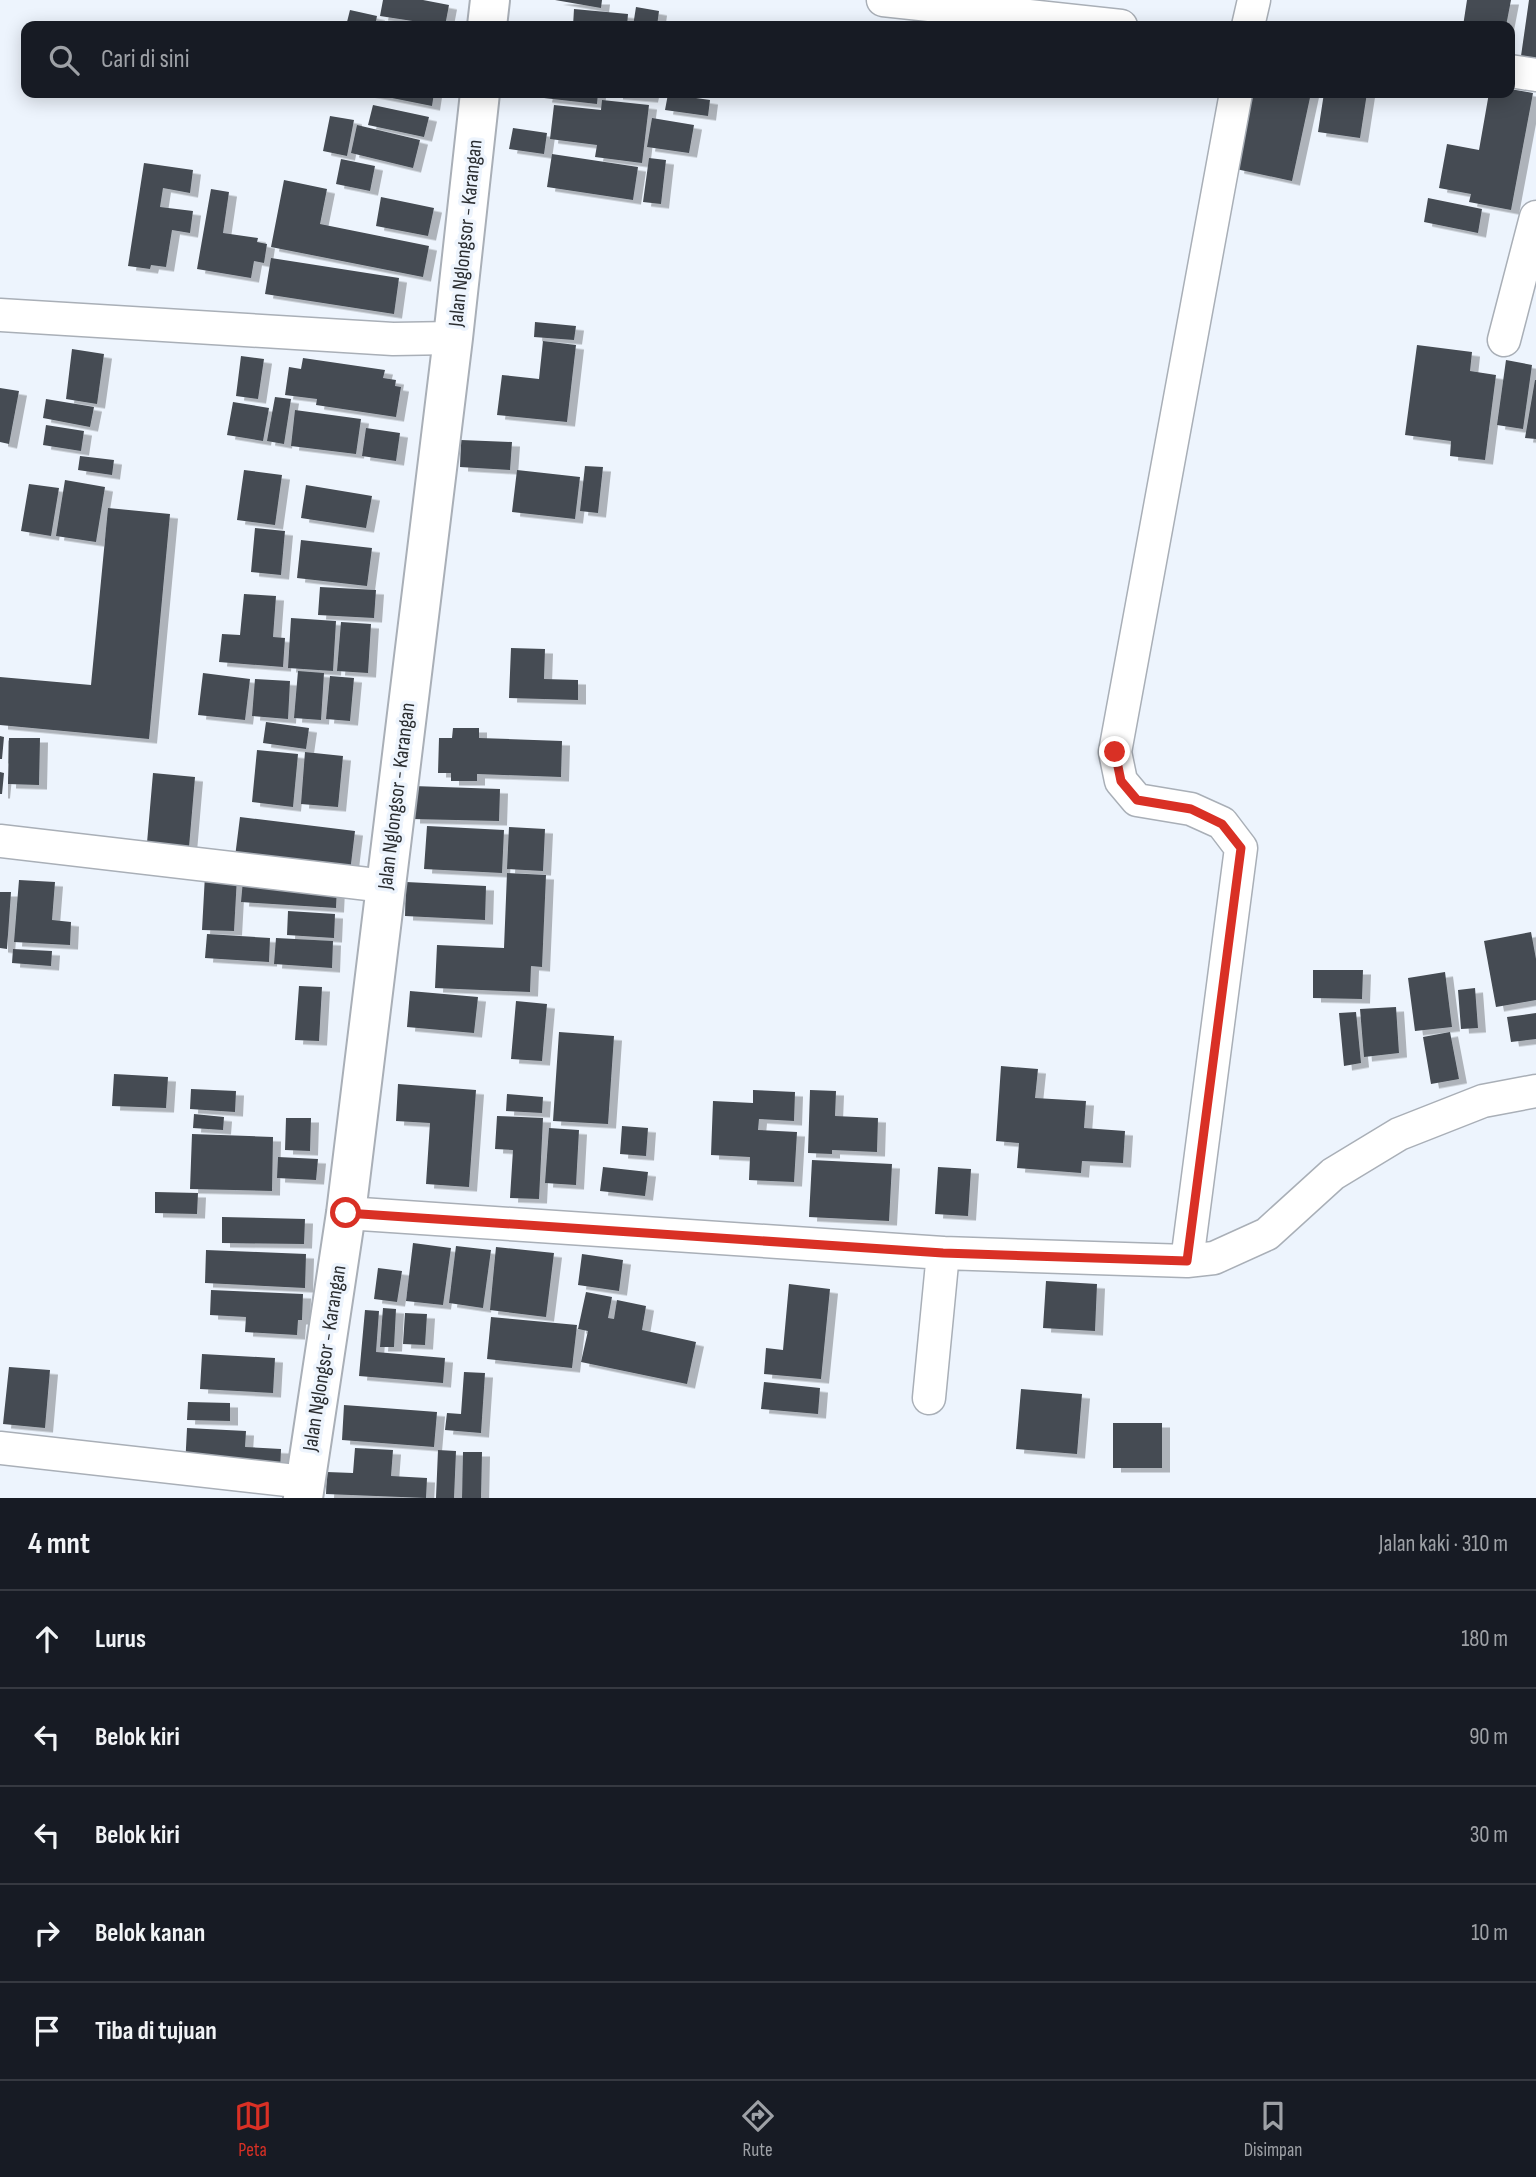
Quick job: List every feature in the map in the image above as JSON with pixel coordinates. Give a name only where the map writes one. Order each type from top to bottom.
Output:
[{"type":"highway","points":[[488,21],[490,0]]},
{"type":"highway","name":"Jalan Nglongsor - Karangan","points":[[304,1490],[346,1213],[453,338],[479,98]]},
{"type":"street","points":[[883,0],[1075,21]]},
{"type":"street","points":[[1249,21],[1254,0]]},
{"type":"street","points":[[1515,72],[1536,75]]},
{"type":"street","points":[[1187,1261],[1241,848],[1222,824],[1191,809],[1137,800],[1121,781],[1115,752],[1235,98]]},
{"type":"street","points":[[1504,340],[1536,217]]},
{"type":"street","points":[[0,314],[393,339],[453,338]]},
{"type":"street","points":[[0,841],[385,886]]},
{"type":"street","points":[[346,1213],[943,1253],[1187,1261],[1214,1258],[1267,1234],[1333,1174],[1399,1134],[1483,1101],[1536,1091]]},
{"type":"street","points":[[929,1398],[943,1253]]},
{"type":"street","points":[[0,1448],[304,1490]]},
{"type":"building","points":[[383,0],[423,0],[449,5],[446,21],[412,21],[380,16]]},
{"type":"building","points":[[555,0],[602,0],[601,8]]},
{"type":"building","points":[[1467,0],[1511,0],[1507,21],[1464,21]]},
{"type":"building","points":[[1529,0],[1536,0],[1536,58],[1521,56]]},
{"type":"building","points":[[636,7],[659,11],[658,21],[634,21]]},
{"type":"building","points":[[574,9],[628,14],[627,21],[573,21]]},
{"type":"building","points":[[350,10],[377,16],[376,21],[347,21]]},
{"type":"building","points":[[1515,90],[1533,93],[1511,210],[1469,202],[1471,194],[1439,188],[1447,144],[1479,150],[1488,98],[1515,98]]},
{"type":"building","points":[[392,98],[433,98],[432,106]]},
{"type":"building","points":[[544,98],[598,98],[597,104]]},
{"type":"building","points":[[667,98],[710,100],[708,116],[665,110]]},
{"type":"building","points":[[1251,98],[1310,98],[1292,181],[1236,169]]},
{"type":"building","points":[[1323,98],[1366,98],[1360,138],[1318,132]]},
{"type":"building","points":[[602,100],[649,105],[642,163],[595,157],[597,145],[550,139],[554,105],[601,110]]},
{"type":"building","points":[[373,105],[429,117],[424,137],[368,125]]},
{"type":"building","points":[[330,116],[354,120],[347,156],[323,151]]},
{"type":"building","points":[[652,118],[694,125],[689,153],[647,147]]},
{"type":"building","points":[[357,125],[420,140],[413,168],[351,153]]},
{"type":"building","points":[[513,128],[547,133],[544,154],[509,149]]},
{"type":"building","points":[[552,154],[638,167],[633,200],[547,187]]},
{"type":"building","points":[[649,158],[666,160],[661,204],[643,202]]},
{"type":"building","points":[[341,159],[375,166],[370,191],[336,184]]},
{"type":"building","points":[[144,163],[193,170],[190,193],[163,188],[160,207],[193,211],[190,233],[172,230],[166,267],[151,265],[150,269],[128,266]]},
{"type":"building","points":[[284,180],[327,189],[320,224],[429,246],[423,277],[271,247]]},
{"type":"building","points":[[211,189],[229,192],[223,233],[258,238],[257,242],[267,244],[264,263],[254,261],[251,278],[197,269]]},
{"type":"building","points":[[381,197],[434,208],[428,236],[376,226]]},
{"type":"building","points":[[1428,198],[1482,209],[1478,233],[1424,222]]},
{"type":"building","points":[[271,258],[399,278],[394,314],[265,294]]},
{"type":"building","points":[[535,322],[576,326],[574,340],[534,337]]},
{"type":"building","points":[[543,341],[576,345],[567,422],[497,415],[502,375],[539,379]]},
{"type":"building","points":[[1417,345],[1472,352],[1470,371],[1496,375],[1485,460],[1450,456],[1451,441],[1405,435]]},
{"type":"building","points":[[72,349],[104,354],[97,404],[66,399]]},
{"type":"building","points":[[241,356],[264,359],[258,399],[236,396]]},
{"type":"building","points":[[303,358],[385,370],[383,378],[396,380],[395,386],[401,387],[396,417],[316,405],[317,399],[285,395],[289,367],[301,369]]},
{"type":"building","points":[[1506,360],[1532,365],[1523,429],[1497,425]]},
{"type":"building","points":[[1536,380],[1536,439],[1525,438]]},
{"type":"building","points":[[0,388],[19,391],[9,444],[0,442]]},
{"type":"building","points":[[275,397],[291,399],[284,444],[267,441]]},
{"type":"building","points":[[46,399],[94,407],[90,427],[43,418]]},
{"type":"building","points":[[233,402],[269,408],[263,441],[227,435]]},
{"type":"building","points":[[295,410],[361,419],[356,454],[291,446]]},
{"type":"building","points":[[46,425],[84,431],[81,451],[43,445]]},
{"type":"building","points":[[366,428],[400,433],[396,461],[362,456]]},
{"type":"building","points":[[461,440],[512,442],[510,470],[460,467]]},
{"type":"building","points":[[80,456],[114,460],[112,475],[78,470]]},
{"type":"building","points":[[585,466],[603,467],[598,513],[580,511]]},
{"type":"building","points":[[244,470],[282,475],[275,525],[237,520]]},
{"type":"building","points":[[517,470],[580,477],[575,519],[512,512]]},
{"type":"building","points":[[65,480],[105,487],[96,542],[56,536]]},
{"type":"building","points":[[29,484],[59,488],[51,536],[21,531]]},
{"type":"building","points":[[306,485],[372,496],[366,528],[301,518]]},
{"type":"building","points":[[108,508],[170,514],[149,739],[0,725],[0,677],[91,685]]},
{"type":"building","points":[[255,528],[285,531],[281,575],[251,572]]},
{"type":"building","points":[[301,540],[372,548],[367,586],[297,578]]},
{"type":"building","points":[[320,587],[376,590],[374,618],[318,615]]},
{"type":"building","points":[[244,594],[276,596],[273,637],[285,638],[283,667],[219,662],[222,634],[240,635]]},
{"type":"building","points":[[291,618],[336,621],[333,671],[288,668]]},
{"type":"building","points":[[341,622],[371,624],[368,673],[337,671]]},
{"type":"building","points":[[511,648],[545,649],[544,679],[578,680],[578,700],[509,698]]},
{"type":"building","points":[[298,671],[324,673],[321,720],[294,718]]},
{"type":"building","points":[[203,673],[250,679],[245,720],[198,715]]},
{"type":"building","points":[[330,676],[354,678],[350,721],[326,719]]},
{"type":"building","points":[[255,679],[290,681],[288,719],[252,716]]},
{"type":"building","points":[[266,722],[309,728],[306,749],[263,743]]},
{"type":"building","points":[[453,728],[479,728],[479,738],[562,741],[561,777],[477,774],[477,781],[451,781],[451,773],[438,773],[439,738],[452,738]]},
{"type":"building","points":[[0,736],[4,737],[2,759],[0,759]]},
{"type":"building","points":[[9,738],[40,738],[39,785],[8,784]]},
{"type":"building","points":[[257,750],[298,754],[293,807],[252,802]]},
{"type":"building","points":[[305,752],[343,756],[338,807],[301,804]]},
{"type":"building","points":[[0,772],[4,773],[2,794],[0,794]]},
{"type":"building","points":[[153,773],[195,777],[189,847],[147,843]]},
{"type":"building","points":[[413,786],[500,789],[499,821],[412,819]]},
{"type":"building","points":[[240,817],[355,831],[350,872],[235,857]]},
{"type":"building","points":[[427,826],[504,830],[502,873],[424,869]]},
{"type":"building","points":[[509,827],[545,829],[543,871],[507,869]]},
{"type":"building","points":[[507,873],[546,875],[542,967],[531,966],[530,992],[435,988],[437,945],[504,948]]},
{"type":"building","points":[[205,875],[237,877],[234,931],[202,930]]},
{"type":"building","points":[[19,880],[55,882],[52,920],[71,922],[70,945],[14,942]]},
{"type":"building","points":[[243,880],[337,886],[336,908],[241,902]]},
{"type":"building","points":[[406,882],[486,886],[485,920],[405,916]]},
{"type":"building","points":[[0,892],[11,892],[7,949],[0,948]]},
{"type":"building","points":[[288,911],[335,914],[334,938],[287,935]]},
{"type":"building","points":[[1531,932],[1536,959],[1536,1000],[1496,1007],[1484,941]]},
{"type":"building","points":[[207,934],[270,938],[269,962],[205,958]]},
{"type":"building","points":[[276,938],[333,941],[332,968],[274,964]]},
{"type":"building","points":[[13,949],[52,951],[51,966],[12,963]]},
{"type":"building","points":[[1313,970],[1363,970],[1362,999],[1313,998]]},
{"type":"building","points":[[1445,972],[1452,1027],[1415,1031],[1408,978]]},
{"type":"building","points":[[299,986],[322,987],[319,1041],[295,1040]]},
{"type":"building","points":[[1475,988],[1478,1028],[1461,1029],[1458,990]]},
{"type":"building","points":[[410,991],[478,997],[474,1033],[407,1027]]},
{"type":"building","points":[[516,1001],[547,1004],[542,1061],[511,1059]]},
{"type":"building","points":[[1396,1007],[1399,1053],[1364,1057],[1360,1009]]},
{"type":"building","points":[[1356,1012],[1361,1063],[1344,1066],[1339,1013]]},
{"type":"building","points":[[1536,1013],[1536,1039],[1511,1042],[1507,1017]]},
{"type":"building","points":[[559,1032],[614,1036],[608,1124],[553,1121]]},
{"type":"building","points":[[1450,1032],[1459,1079],[1431,1084],[1423,1037]]},
{"type":"building","points":[[1001,1066],[1038,1069],[1035,1098],[1086,1101],[1084,1128],[1125,1131],[1123,1163],[1082,1161],[1081,1173],[1017,1168],[1019,1143],[996,1141]]},
{"type":"building","points":[[114,1074],[168,1077],[166,1108],[112,1106]]},
{"type":"building","points":[[398,1084],[476,1090],[469,1187],[426,1184],[430,1123],[396,1121]]},
{"type":"building","points":[[191,1089],[236,1091],[235,1112],[190,1109]]},
{"type":"building","points":[[753,1090],[795,1092],[794,1121],[759,1119],[758,1130],[797,1132],[794,1182],[749,1180],[750,1157],[711,1155],[713,1101],[753,1103]]},
{"type":"building","points":[[810,1090],[836,1091],[835,1116],[878,1118],[877,1152],[832,1150],[832,1154],[808,1153]]},
{"type":"building","points":[[507,1094],[543,1097],[542,1113],[506,1111]]},
{"type":"building","points":[[194,1114],[224,1117],[223,1130],[193,1128]]},
{"type":"building","points":[[497,1116],[543,1118],[539,1199],[510,1198],[513,1150],[495,1149]]},
{"type":"building","points":[[286,1118],[311,1118],[310,1151],[285,1150]]},
{"type":"building","points":[[622,1126],[648,1128],[646,1156],[620,1154]]},
{"type":"building","points":[[549,1128],[579,1130],[576,1185],[545,1183]]},
{"type":"building","points":[[192,1134],[273,1137],[272,1191],[190,1189]]},
{"type":"building","points":[[278,1157],[318,1159],[316,1180],[277,1178]]},
{"type":"building","points":[[812,1160],[892,1164],[889,1221],[809,1217]]},
{"type":"building","points":[[603,1167],[648,1172],[645,1196],[600,1191]]},
{"type":"building","points":[[938,1167],[971,1169],[968,1216],[935,1214]]},
{"type":"building","points":[[155,1192],[198,1193],[197,1214],[155,1213]]},
{"type":"building","points":[[222,1217],[305,1219],[304,1244],[222,1243]]},
{"type":"building","points":[[413,1243],[451,1248],[443,1305],[406,1301]]},
{"type":"building","points":[[456,1246],[491,1250],[483,1308],[449,1303]]},
{"type":"building","points":[[496,1247],[554,1253],[546,1317],[490,1310]]},
{"type":"building","points":[[206,1250],[306,1254],[305,1288],[205,1283]]},
{"type":"building","points":[[582,1254],[623,1260],[619,1291],[578,1285]]},
{"type":"building","points":[[378,1268],[402,1271],[397,1302],[374,1299]]},
{"type":"building","points":[[1046,1281],[1097,1284],[1095,1331],[1043,1328]]},
{"type":"building","points":[[789,1284],[830,1289],[821,1379],[764,1374],[766,1348],[783,1350]]},
{"type":"building","points":[[211,1290],[303,1294],[302,1320],[298,1320],[297,1335],[245,1332],[246,1317],[210,1315]]},
{"type":"building","points":[[586,1292],[612,1297],[608,1318],[614,1319],[617,1300],[646,1306],[642,1330],[696,1342],[687,1384],[581,1362],[588,1331],[578,1329]]},
{"type":"building","points":[[383,1308],[396,1309],[394,1347],[380,1347]]},
{"type":"building","points":[[365,1310],[379,1311],[376,1352],[445,1358],[443,1383],[359,1376]]},
{"type":"building","points":[[405,1313],[427,1314],[425,1345],[403,1344]]},
{"type":"building","points":[[491,1317],[577,1325],[572,1368],[487,1359]]},
{"type":"building","points":[[202,1354],[275,1358],[273,1393],[200,1389]]},
{"type":"building","points":[[9,1367],[50,1370],[45,1428],[3,1424]]},
{"type":"building","points":[[464,1372],[485,1373],[481,1433],[445,1430],[447,1413],[461,1414]]},
{"type":"building","points":[[764,1382],[820,1388],[818,1414],[761,1409]]},
{"type":"building","points":[[1021,1389],[1082,1394],[1077,1454],[1016,1449]]},
{"type":"building","points":[[188,1402],[230,1403],[230,1421],[187,1420]]},
{"type":"building","points":[[344,1405],[437,1412],[434,1447],[342,1440]]},
{"type":"building","points":[[1113,1423],[1162,1423],[1162,1468],[1113,1468]]},
{"type":"building","points":[[187,1428],[246,1431],[245,1447],[281,1449],[280,1472],[185,1468]]},
{"type":"building","points":[[355,1448],[393,1450],[391,1476],[427,1478],[426,1498],[326,1494],[327,1472],[353,1473]]},
{"type":"building","points":[[438,1450],[456,1451],[454,1498],[436,1498]]},
{"type":"building","points":[[463,1452],[482,1452],[481,1498],[462,1498]]},
{"type":"route","points":[[346,1213],[943,1253],[1187,1261],[1241,848],[1222,824],[1191,809],[1137,800],[1121,781],[1115,752]]}]
